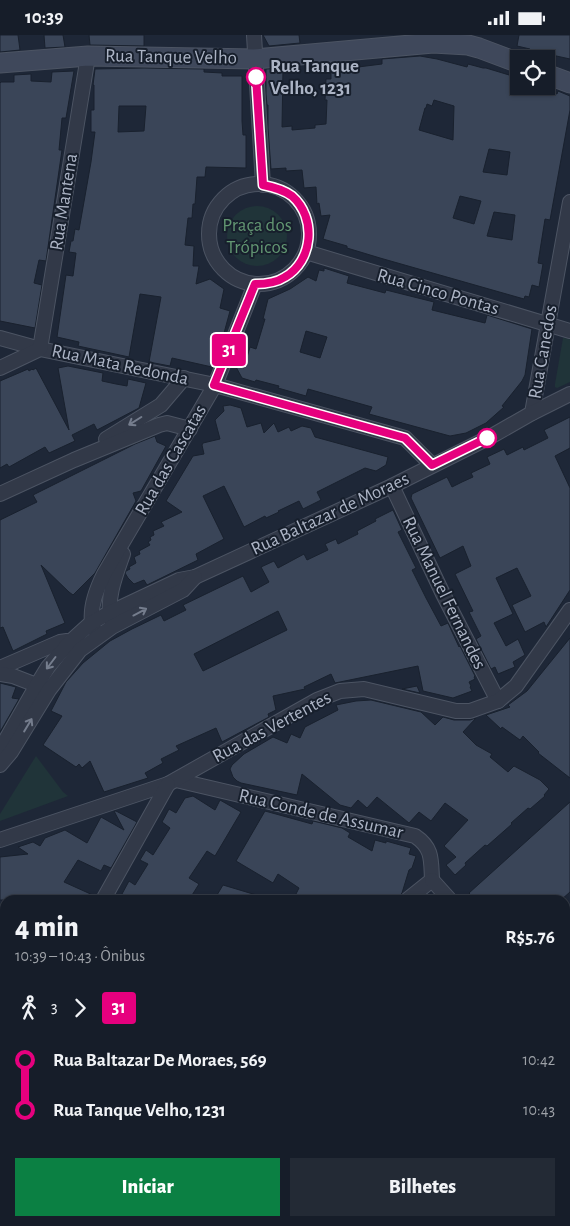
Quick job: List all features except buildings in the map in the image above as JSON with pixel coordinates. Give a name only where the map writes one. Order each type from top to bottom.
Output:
[{"type":"street","points":[[254,35],[263,185]]},
{"type":"street","name":"Rua Tanque Velho","points":[[0,63],[88,56],[255,59],[432,43],[468,45],[510,60]]},
{"type":"street","name":"Rua Mantena","points":[[40,349],[88,56]]},
{"type":"street","points":[[555,77],[570,83]]},
{"type":"street","points":[[263,185],[279,189],[292,197],[302,209],[308,223],[309,239],[306,252],[297,267],[285,277],[271,283],[255,284],[238,280],[224,270],[214,255],[209,239],[211,221],[218,206],[230,193],[246,186],[263,185]]},
{"type":"street","name":"Rua Canedos","points":[[532,413],[570,202]]},
{"type":"street","name":"Rua Cinco Pontas","points":[[306,252],[570,331]]},
{"type":"street","name":"Rua das Cascatas","points":[[92,623],[98,587],[104,574],[214,385],[255,284]]},
{"type":"street","name":"Rua Mata Redonda","points":[[0,338],[40,349],[214,385],[405,438],[432,465]]},
{"type":"street","points":[[0,368],[40,349]]},
{"type":"street","points":[[74,460],[161,405],[184,378]]},
{"type":"street","name":"Rua Baltazar de Moraes","points":[[75,646],[92,623],[109,613],[178,580],[195,577],[392,485],[490,437],[570,394]]},
{"type":"street","points":[[161,405],[163,417],[168,423]]},
{"type":"street","points":[[0,494],[74,460],[159,425],[168,423],[190,429]]},
{"type":"street","name":"Rua Manuel Fernandes","points":[[392,485],[443,594],[498,701]]},
{"type":"street","name":"Rua das Cascatas","points":[[112,627],[109,613],[112,589],[115,575],[133,525]]},
{"type":"street","name":"Rua Baltazar de Moraes","points":[[0,765],[11,752],[43,687],[53,661],[75,646],[98,637],[112,627],[183,590],[195,577]]},
{"type":"street","name":"Rua das Vertentes","points":[[0,840],[172,782],[317,700],[340,691],[364,689],[456,711],[470,711],[498,701],[516,686],[570,610]]},
{"type":"street","points":[[92,623],[98,637]]},
{"type":"street","points":[[0,668],[60,642],[64,641],[75,646]]},
{"type":"street","points":[[0,674],[13,676],[43,687]]},
{"type":"street","name":"Rua Baltazar de Moraes","points":[[0,750],[43,687]]},
{"type":"street","points":[[106,895],[172,782]]},
{"type":"street","name":"Rua Conde de Assumar","points":[[172,782],[414,836],[427,847],[431,859],[432,880]]},
{"type":"street","points":[[413,895],[432,880],[446,895]]},
{"type":"green space","name":"Praça dos Trópicos","points":[[251,206],[263,206],[274,211],[282,219],[287,230],[285,248],[274,261],[263,266],[251,266],[240,261],[232,253],[227,242],[227,230],[232,219],[240,211]]},
{"type":"green space","points":[[563,338],[570,339],[570,382],[557,388],[555,384]]},
{"type":"green space","points":[[36,756],[68,796],[0,821],[0,814]]},
{"type":"bus line","name":"31","points":[[256,77],[263,185],[279,189],[292,197],[302,209],[308,223],[309,239],[306,252],[297,267],[285,277],[271,283],[255,284],[214,385],[405,438],[432,465],[487,438]]},
{"type":"place","name":"Rua Tanque Velho, 1231","points":[[256,77]]}]
